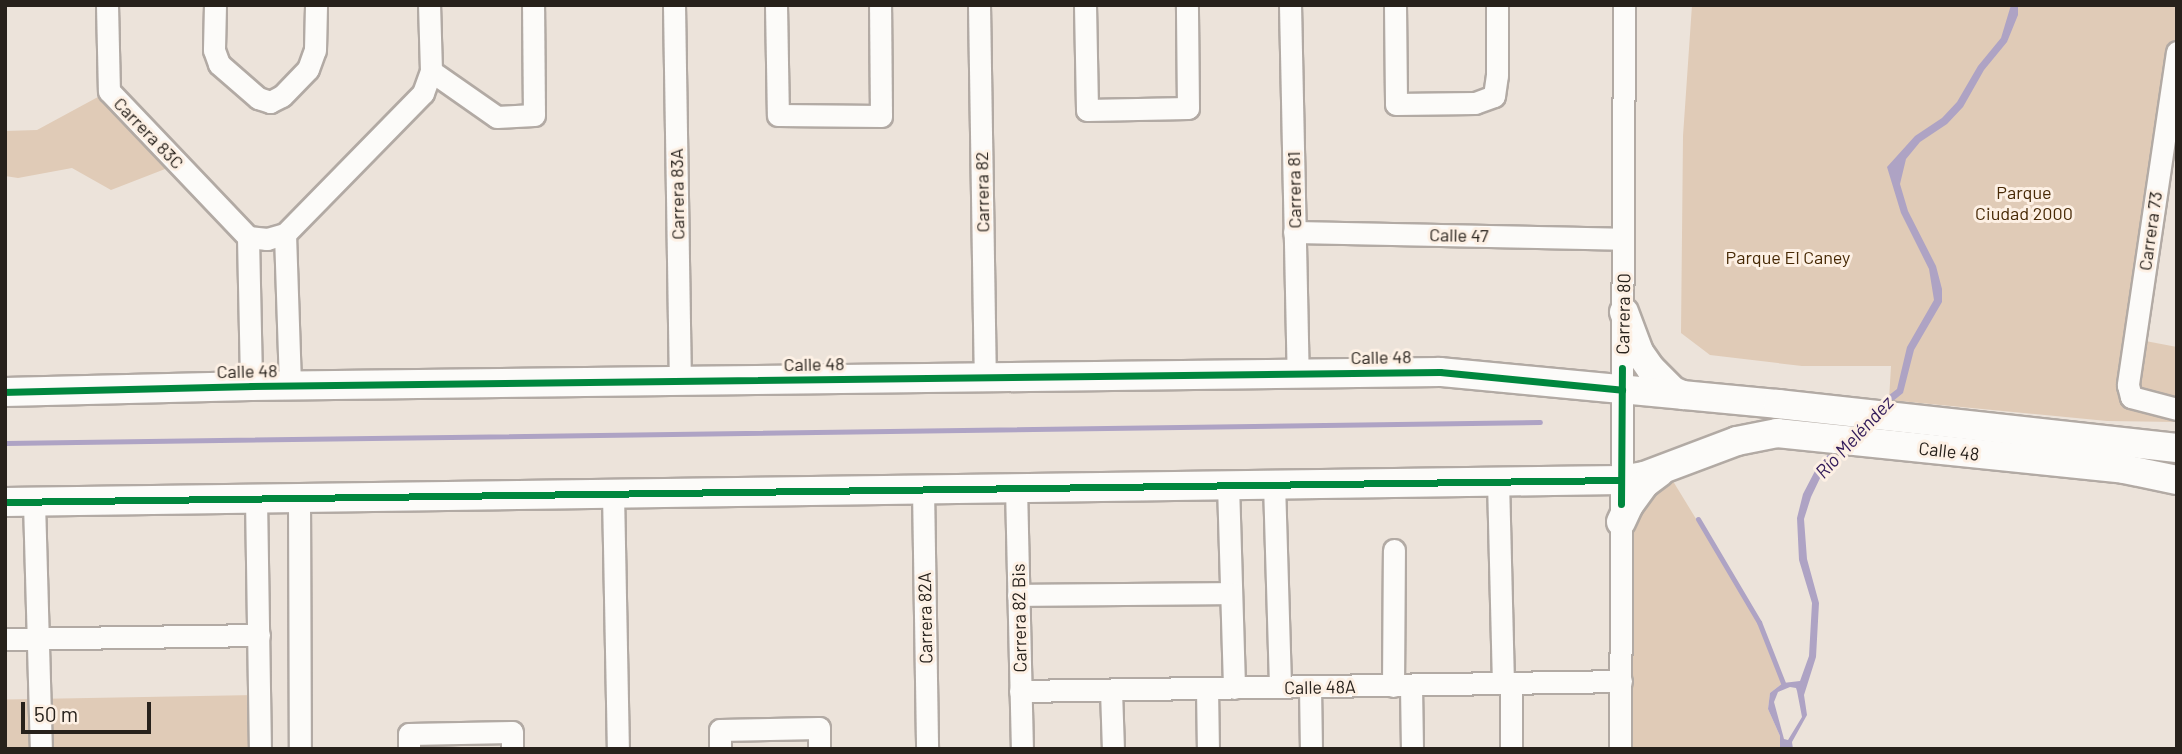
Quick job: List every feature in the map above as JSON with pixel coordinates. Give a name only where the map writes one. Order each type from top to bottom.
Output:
[{"type":"main road","points":[[1624,312],[1634,342],[1651,369],[1673,391],[1686,396]]},
{"type":"main road","name":"Calle 48","points":[[5,392],[251,386],[1440,372],[1778,404],[2177,449]]},
{"type":"main road","name":"Calle 48","points":[[5,502],[1621,480],[1665,468],[1737,441],[1777,433],[2124,469],[2177,480]]},
{"type":"main road","points":[[1621,522],[1644,484],[1665,468]]},
{"type":"street","name":"Carrera 83C","points":[[107,5],[108,91],[248,237]]},
{"type":"street","points":[[215,5],[214,50],[219,64],[258,98],[270,102],[282,96],[308,69],[315,50],[316,5]]},
{"type":"street","points":[[251,386],[248,237],[267,239],[285,234],[423,93],[431,71],[429,5]]},
{"type":"street","points":[[431,71],[497,117],[534,115],[533,5]]},
{"type":"street","name":"Carrera 83A","points":[[674,5],[680,382]]},
{"type":"street","points":[[776,5],[778,114],[881,116],[880,5]]},
{"type":"street","name":"Carrera 82","points":[[979,5],[985,378]]},
{"type":"street","points":[[1085,5],[1087,110],[1188,108],[1186,5]]},
{"type":"street","name":"Carrera 81","points":[[1290,5],[1298,374]]},
{"type":"street","points":[[1395,5],[1396,104],[1475,103],[1494,96],[1497,75],[1497,5]]},
{"type":"street","name":"Carrera 80","points":[[1620,749],[1624,5]]},
{"type":"street","name":"Carrera 73","points":[[2177,52],[2128,385],[2131,397],[2177,409]]},
{"type":"street","name":"Calle 47","points":[[1294,232],[1623,239]]},
{"type":"street","points":[[285,234],[290,386]]},
{"type":"street","points":[[1498,480],[1510,749]]},
{"type":"street","points":[[1274,483],[1280,687]]},
{"type":"street","points":[[1228,484],[1234,688]]},
{"type":"street","name":"Carrera 82 Bis","points":[[1016,487],[1022,749]]},
{"type":"street","name":"Carrera 82A","points":[[923,488],[927,749]]},
{"type":"street","points":[[612,493],[618,749]]},
{"type":"street","points":[[256,498],[260,749]]},
{"type":"street","points":[[299,498],[300,749]]},
{"type":"street","points":[[34,502],[41,749]]},
{"type":"street","points":[[1394,550],[1402,686],[1412,749]]},
{"type":"street","points":[[1018,595],[1231,593]]},
{"type":"street","points":[[5,639],[259,635]]},
{"type":"street","name":"Calle 48A","points":[[1020,691],[1620,681]]},
{"type":"street","points":[[1310,687],[1311,749]]},
{"type":"street","points":[[1207,688],[1208,749]]},
{"type":"street","points":[[1111,690],[1113,749]]},
{"type":"street","points":[[720,739],[819,738]]},
{"type":"street","points":[[409,741],[512,740]]},
{"type":"green space","points":[[1692,5],[2177,5],[2177,53],[2135,339],[2177,347],[2177,422],[2107,421],[1889,400],[1891,366],[1802,366],[1710,355],[1681,333],[1683,136]]},
{"type":"green space","points":[[109,91],[178,164],[111,190],[72,168],[18,178],[5,176],[5,131],[37,130]]},
{"type":"green space","points":[[1665,468],[1759,622],[1783,683],[1770,693],[1768,709],[1780,736],[1780,749],[1620,749],[1621,522]]},
{"type":"green space","points":[[259,695],[260,747],[6,749],[5,699]]},
{"type":"shaded area","points":[[2011,5],[2018,5],[2018,15],[2007,42],[1984,70],[1963,107],[1947,124],[1920,142],[1906,159],[1900,184],[1908,211],[1936,266],[1942,289],[1942,302],[1914,350],[1903,393],[1862,426],[1822,474],[1811,497],[1804,519],[1807,559],[1819,603],[1816,657],[1804,695],[1807,715],[1792,742],[1793,749],[1780,749],[1780,736],[1768,709],[1770,693],[1783,683],[1800,681],[1809,656],[1812,603],[1799,560],[1797,518],[1803,494],[1816,469],[1857,420],[1897,389],[1907,347],[1934,300],[1929,269],[1901,213],[1887,167],[1915,136],[1942,118],[1957,102],[1978,66],[2001,38]],"holes":[[[1790,687],[1796,688],[1802,717],[1788,740],[1784,739],[1774,702],[1778,692]]]},
{"type":"waterway","points":[[5,443],[1540,422]]},
{"type":"waterway","points":[[1698,519],[1759,622],[1783,683]]},
{"type":"cycle path","points":[[1621,504],[1622,368]]},
{"type":"cycle path","points":[[5,392],[251,386],[1440,372],[1622,390]]},
{"type":"cycle path","points":[[5,502],[1621,480]]},
{"type":"park label","name":"Parque Ciudad 2000","points":[[2024,203]]},
{"type":"park label","name":"Parque El Caney","points":[[1788,257]]},
{"type":"water label","name":"Río Meléndez","points":[[1854,437]]}]
